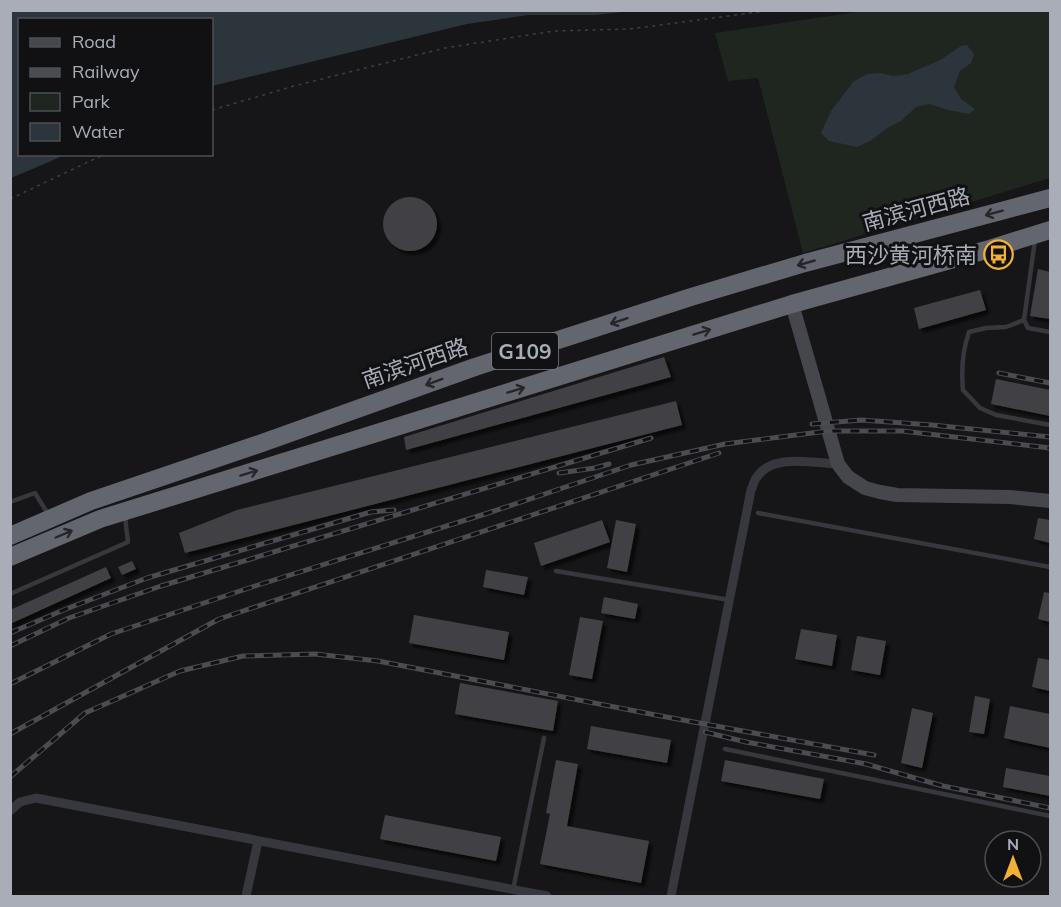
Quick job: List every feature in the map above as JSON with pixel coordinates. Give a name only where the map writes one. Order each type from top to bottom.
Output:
[{"type":"highway","name":"南滨河西路","points":[[10,536],[91,501],[475,367],[691,297],[805,263],[1050,198]]},
{"type":"highway","name":"G109","points":[[10,557],[124,511],[792,304],[987,250],[1043,232]]},
{"type":"street","points":[[792,304],[838,464],[848,477],[865,488],[897,495],[1010,497],[1050,501]]},
{"type":"street","points":[[671,897],[751,490],[757,476],[779,462],[838,464]]},
{"type":"street","points":[[10,811],[20,802],[36,798],[547,897]]},
{"type":"street","points":[[246,897],[258,841]]},
{"type":"lane","points":[[1043,232],[1024,320],[1028,328],[1050,332]]},
{"type":"lane","points":[[1024,320],[1006,327],[969,332],[961,371],[963,390],[980,408],[996,415],[1050,425]]},
{"type":"lane","points":[[10,502],[35,493],[51,519]]},
{"type":"lane","points":[[91,501],[100,519]]},
{"type":"lane","points":[[10,594],[128,542],[124,511]]},
{"type":"lane","points":[[758,513],[1050,567]]},
{"type":"lane","points":[[556,571],[730,600]]},
{"type":"lane","points":[[513,890],[544,738]]},
{"type":"lane","points":[[725,749],[1050,816]]},
{"type":"path","points":[[213,110],[294,86],[444,48],[554,31],[630,29],[773,10]]},
{"type":"path","points":[[10,199],[101,156]]},
{"type":"green space","points":[[864,11],[1050,11],[1050,178],[803,253],[758,78],[728,81],[715,33]]},
{"type":"water","points":[[11,10],[630,10],[596,15],[528,15],[467,24],[213,86],[213,18],[18,18],[18,156],[62,156],[11,178]]},
{"type":"water","points":[[967,45],[974,54],[971,63],[960,71],[954,87],[961,99],[975,109],[969,114],[929,104],[916,107],[901,121],[857,147],[829,141],[821,133],[831,111],[853,82],[867,74],[881,73],[893,76],[908,74]]},
{"type":"building","points":[[405,197],[415,197],[425,201],[433,209],[437,224],[433,239],[425,247],[415,251],[405,251],[395,247],[387,239],[383,229],[383,219],[387,209],[395,201]]},
{"type":"building","points":[[1038,269],[1050,272],[1050,319],[1030,316]]},
{"type":"building","points":[[980,290],[986,310],[919,329],[914,308]]},
{"type":"building","points":[[664,357],[671,377],[406,450],[404,437]]},
{"type":"building","points":[[996,379],[1050,390],[1050,416],[991,404]]},
{"type":"building","points":[[676,401],[682,425],[185,553],[179,533],[237,510]]},
{"type":"building","points":[[1038,518],[1050,520],[1050,543],[1034,539]]},
{"type":"building","points":[[602,520],[610,542],[541,566],[534,543]]},
{"type":"building","points":[[616,520],[636,524],[627,572],[607,568]]},
{"type":"building","points":[[132,561],[136,569],[122,575],[118,567]]},
{"type":"building","points":[[106,567],[111,578],[10,624],[10,610]]},
{"type":"building","points":[[486,570],[528,577],[524,595],[483,587]]},
{"type":"building","points":[[1044,592],[1050,593],[1050,622],[1038,619]]},
{"type":"building","points":[[604,597],[638,604],[635,619],[601,613]]},
{"type":"building","points":[[414,615],[509,632],[504,660],[409,643]]},
{"type":"building","points":[[580,617],[603,621],[592,679],[569,675]]},
{"type":"building","points":[[801,629],[837,635],[832,666],[795,659]]},
{"type":"building","points":[[857,636],[886,641],[880,675],[851,670]]},
{"type":"building","points":[[1038,658],[1050,660],[1050,691],[1032,687]]},
{"type":"building","points":[[460,683],[558,701],[553,731],[455,714]]},
{"type":"building","points":[[975,696],[990,699],[984,734],[969,732]]},
{"type":"building","points":[[1010,706],[1050,714],[1050,748],[1004,738]]},
{"type":"building","points":[[912,708],[933,713],[922,768],[901,763]]},
{"type":"building","points":[[591,726],[671,740],[667,763],[587,749]]},
{"type":"building","points":[[556,760],[578,764],[567,826],[649,841],[641,883],[540,864],[550,814],[546,813]]},
{"type":"building","points":[[725,760],[824,779],[820,799],[721,781]]},
{"type":"building","points":[[1006,768],[1050,776],[1050,796],[1003,787]]},
{"type":"building","points":[[385,815],[501,837],[496,861],[380,839]]},
{"type":"railway","points":[[999,373],[1050,383]]},
{"type":"railway","points":[[812,424],[861,420],[1050,437]]},
{"type":"railway","points":[[10,684],[111,634],[631,465],[725,444],[828,431],[902,431],[1050,448]]},
{"type":"railway","points":[[10,646],[69,618],[161,586],[651,438]]},
{"type":"railway","points":[[10,734],[219,619],[719,453]]},
{"type":"railway","points":[[559,473],[609,464]]},
{"type":"railway","points":[[10,633],[147,578],[371,512],[394,510]]},
{"type":"railway","points":[[10,777],[85,713],[180,671],[243,656],[315,654],[378,661],[874,755]]},
{"type":"railway","points":[[705,732],[746,742],[866,764],[943,786],[1050,808]]},
{"type":"place","name":"西沙黄河桥南","points":[[998,255]]}]
